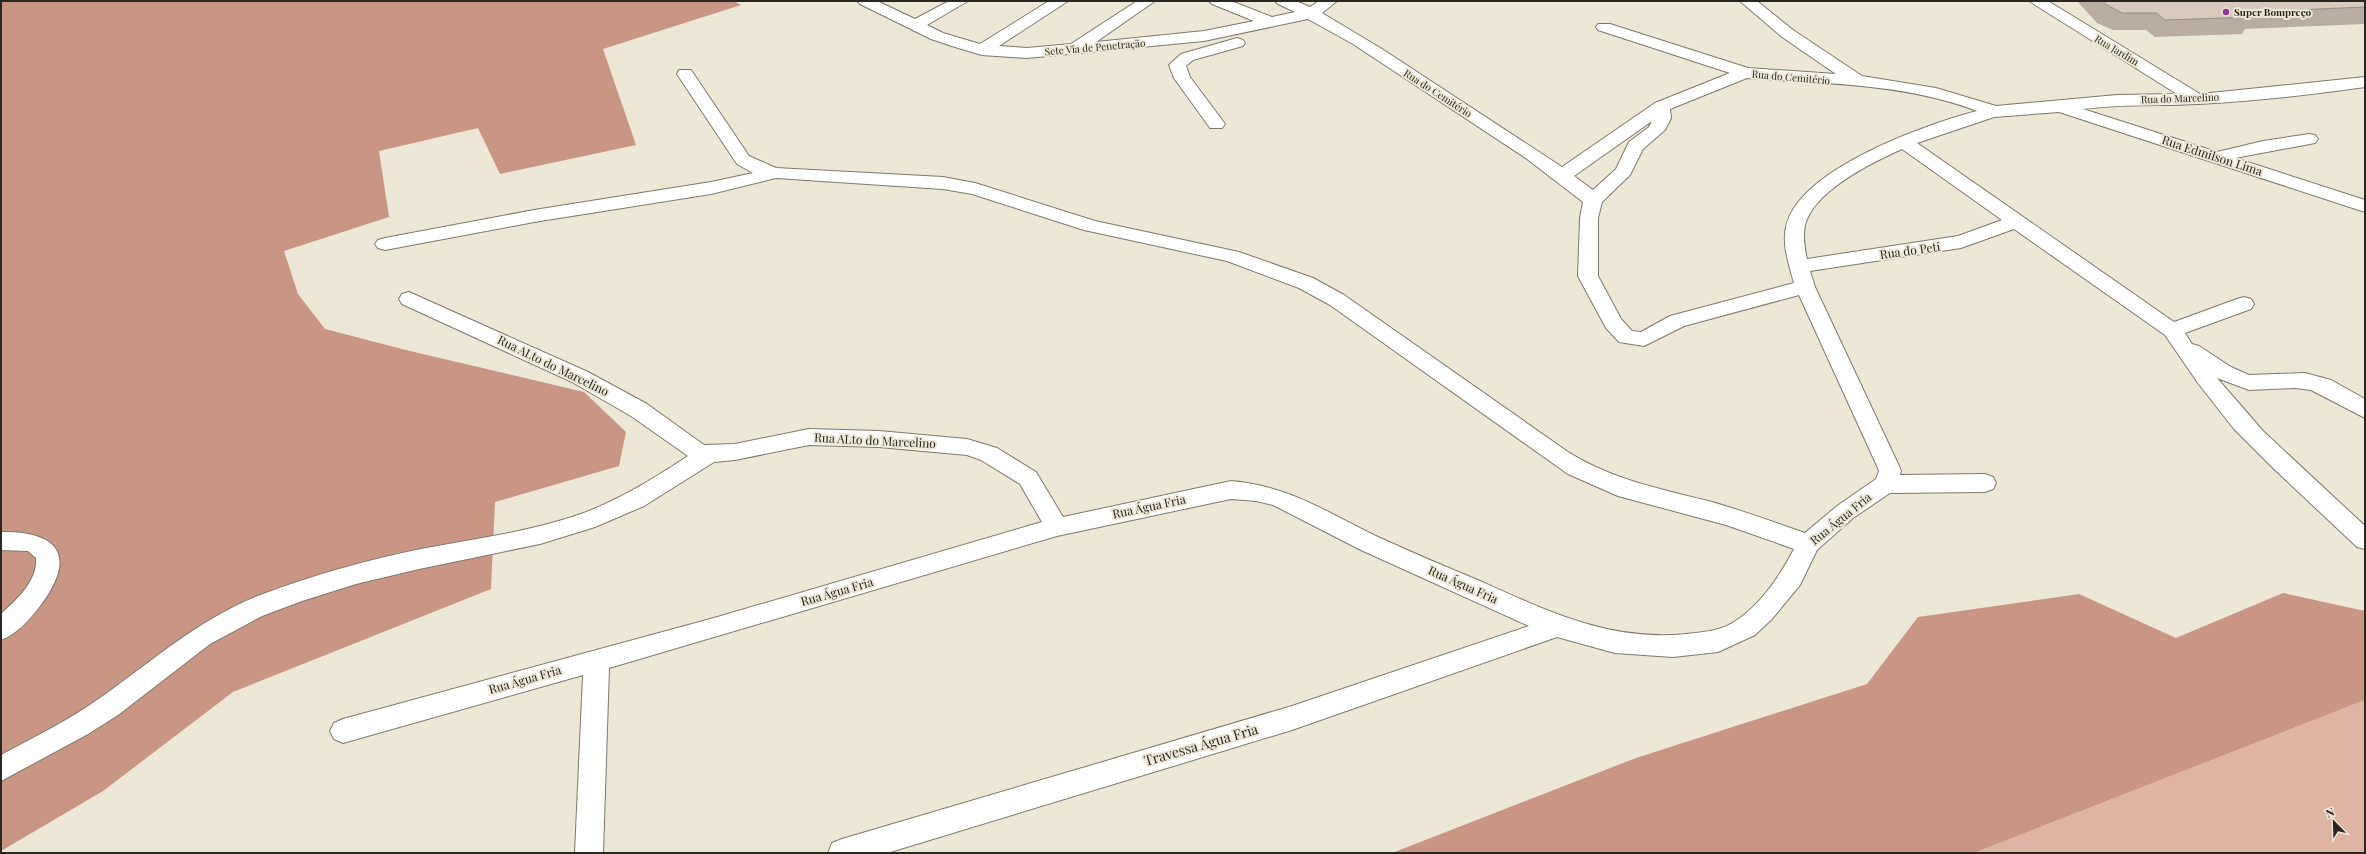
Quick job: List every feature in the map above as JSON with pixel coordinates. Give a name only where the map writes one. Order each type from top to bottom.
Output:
[{"type":"street","name":"Sete Via de Penetração","points":[[865,1],[937,36],[982,50],[1027,53],[1073,50],[1204,36],[1271,22],[1318,16],[1329,1]]},
{"type":"street","points":[[916,25],[960,1]]},
{"type":"street","points":[[982,50],[1060,1]]},
{"type":"street","points":[[1073,50],[1147,1]]},
{"type":"street","points":[[1217,1],[1271,22]]},
{"type":"street","name":"Rua do Cemitério","points":[[1283,1],[1318,16],[1379,54],[1563,175],[1593,200]]},
{"type":"street","points":[[1748,1],[1772,24],[1794,41],[1861,82]]},
{"type":"street","name":"Rua Jardim","points":[[2037,1],[2197,99]]},
{"type":"street","points":[[1216,124],[1179,72],[1177,65],[1182,60],[1318,16]]},
{"type":"street","points":[[1604,27],[1746,73]]},
{"type":"street","name":"Rua do Cemitério","points":[[1563,175],[1662,107],[1746,73],[1861,82],[1933,90],[1973,102],[1995,112]]},
{"type":"street","points":[[685,74],[743,160],[760,169],[776,173],[943,183],[975,189],[1092,226],[1216,251],[1260,264],[1306,283],[1337,300],[1564,461],[1590,477],[1628,492],[1731,517],[1808,544]]},
{"type":"street","name":"Rua do Marcelino","points":[[1805,287],[1799,266],[1795,228],[1799,217],[1808,204],[1851,168],[1902,141],[1937,128],[1995,112],[2059,107],[2118,100],[2197,99],[2365,82]]},
{"type":"street","points":[[1662,107],[1662,118],[1656,130],[1636,146],[1624,171],[1593,200],[1589,218],[1588,276],[1593,290],[1620,332],[1629,338],[1644,340],[1677,322],[1729,306],[1805,287],[1886,460],[1890,471],[1886,484],[1985,483]]},
{"type":"street","name":"Rua Edmilson Lima","points":[[2059,107],[2365,206]]},
{"type":"street","points":[[2218,158],[2232,152],[2265,145],[2309,139]]},
{"type":"street","points":[[1902,141],[2017,221],[2177,337],[2211,364],[2242,381],[2253,384],[2296,380],[2310,382],[2338,393],[2365,410]]},
{"type":"street","points":[[385,244],[534,216],[711,188],[776,173]]},
{"type":"street","name":"Rua do Peti","points":[[1799,266],[1961,242],[2017,221]]},
{"type":"street","name":"Rua ALto do Marcelino","points":[[409,299],[586,380],[639,410],[690,448],[709,454],[735,452],[809,437],[879,439],[967,447],[1001,460],[1028,478],[1057,527]]},
{"type":"street","points":[[2177,337],[2244,304]]},
{"type":"street","points":[[2177,337],[2218,394],[2268,450],[2365,540]]},
{"type":"street","points":[[1,769],[58,738],[121,697],[179,651],[241,614],[351,576],[414,561],[532,537],[585,521],[637,499],[709,454]]},
{"type":"street","name":"Rua Água Fria","points":[[343,731],[596,660],[1057,527],[1231,490],[1256,492],[1278,498],[1318,516],[1369,543],[1557,627],[1615,642],[1673,646],[1718,641],[1746,628],[1763,612],[1791,578],[1808,544],[1845,512],[1886,484]]},
{"type":"street","points":[[1,541],[35,544],[42,547],[49,562],[46,577],[38,590],[1,629]]},
{"type":"street","name":"Travessa Água Fria","points":[[842,853],[1292,718],[1557,627]]},
{"type":"street","points":[[589,853],[596,660]]},
{"type":"shaded area","points":[[1,1],[734,1],[741,5],[603,49],[636,145],[500,174],[478,128],[379,151],[389,217],[284,251],[298,294],[325,329],[406,350],[584,392],[626,432],[619,466],[495,502],[491,589],[233,692],[103,791],[1,851]]},
{"type":"shaded area","points":[[2283,593],[2365,611],[2365,700],[1974,853],[1392,853],[1636,758],[1867,684],[1918,617],[2079,594],[2176,638]]},
{"type":"shaded area","points":[[2365,700],[2365,853],[1974,853]]},
{"type":"building","points":[[2103,1],[2365,1],[2365,7],[2250,12],[2253,17],[2165,20],[2156,13],[2122,13],[2107,5]]},
{"type":"place","name":"Super Bompreço","points":[[2226,12]]}]
